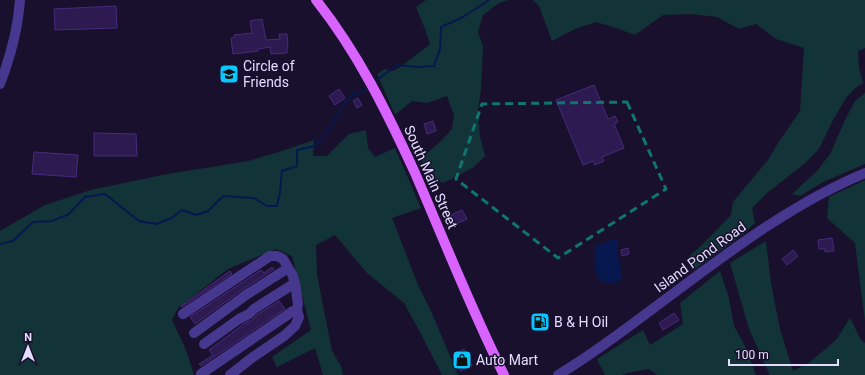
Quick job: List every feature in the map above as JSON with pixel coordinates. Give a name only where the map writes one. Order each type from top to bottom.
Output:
[{"type":"main road","name":"South Main Street","points":[[316,0],[360,64],[373,86],[397,134],[485,336],[504,375]]},
{"type":"street","points":[[0,84],[8,61],[19,15],[20,0]]},
{"type":"street","name":"Island Pond Road","points":[[558,375],[590,355],[760,231],[812,199],[865,173]]},
{"type":"street","points":[[183,314],[270,256],[283,258],[295,283],[299,317],[295,326],[284,336],[230,375]]},
{"type":"street","points":[[194,333],[246,295],[288,268]]},
{"type":"street","points":[[204,344],[239,319],[249,314],[254,309],[295,283]]},
{"type":"street","points":[[201,374],[293,311],[297,310]]},
{"type":"highlighted area","points":[[627,102],[666,189],[558,258],[456,179],[482,104]]},
{"type":"green space","points":[[426,0],[508,0],[499,3],[483,15],[478,32],[483,46],[481,89],[478,111],[480,137],[485,156],[474,167],[443,183],[427,176],[420,157],[425,155],[440,142],[452,129],[454,115],[447,96],[427,103],[412,101],[395,115],[377,74],[385,69],[393,71],[399,68],[430,44],[416,7]]},
{"type":"green space","points":[[533,0],[865,0],[865,48],[858,51],[859,68],[863,83],[855,88],[846,98],[819,149],[804,164],[767,193],[752,208],[755,223],[742,235],[694,270],[688,257],[701,246],[731,215],[733,202],[768,160],[800,111],[804,48],[776,39],[756,24],[739,29],[717,17],[691,14],[663,15],[635,35],[596,22],[575,29],[552,41],[539,6]]},
{"type":"green space","points":[[865,93],[865,164],[823,182],[800,196],[792,194],[817,171],[830,154],[855,101]]},
{"type":"green space","points":[[366,130],[368,148],[375,157],[395,148],[421,208],[392,218],[418,285],[431,311],[458,375],[442,375],[404,303],[367,273],[335,235],[316,245],[317,275],[332,351],[341,366],[343,375],[323,375],[315,348],[277,367],[272,357],[311,330],[292,256],[276,249],[228,269],[178,308],[172,320],[186,350],[194,375],[0,375],[0,231],[45,205],[91,190],[162,175],[248,161],[314,140],[313,156],[327,156],[349,134]]},
{"type":"green space","points":[[865,180],[865,321],[855,243],[827,218],[829,197]]},
{"type":"green space","points":[[766,241],[771,283],[780,329],[793,371],[810,362],[836,340],[850,318],[861,340],[865,343],[865,375],[769,375],[749,329],[730,263]]},
{"type":"green space","points":[[720,271],[729,298],[734,326],[746,348],[756,375],[657,375],[649,369],[622,375],[605,375],[597,359],[643,330],[650,345],[683,324],[680,303]]},
{"type":"shaded area","points":[[611,240],[617,240],[621,275],[620,281],[610,284],[598,280],[595,263],[595,246]]},
{"type":"building","points":[[116,6],[117,28],[55,30],[54,9]]},
{"type":"building","points":[[262,19],[266,40],[280,39],[279,34],[287,34],[287,53],[271,54],[270,47],[258,49],[258,51],[233,54],[231,38],[235,37],[234,35],[252,33],[250,21]]},
{"type":"building","points":[[594,85],[608,119],[615,116],[618,122],[614,124],[624,148],[602,157],[604,161],[595,165],[593,161],[583,165],[556,100]]},
{"type":"building","points":[[339,89],[345,98],[335,105],[329,96]]},
{"type":"building","points":[[358,98],[362,105],[357,108],[353,101]]},
{"type":"building","points":[[433,121],[436,131],[427,134],[424,124]]},
{"type":"building","points":[[94,133],[136,134],[137,156],[94,156]]},
{"type":"building","points":[[34,152],[78,155],[76,177],[32,174]]},
{"type":"building","points":[[462,210],[467,219],[456,224],[451,215]]},
{"type":"building","points":[[832,238],[834,251],[825,252],[825,249],[819,249],[818,240]]},
{"type":"building","points":[[628,248],[629,254],[622,256],[621,250]]},
{"type":"building","points":[[793,250],[798,256],[787,265],[782,259]]},
{"type":"building","points":[[272,267],[274,269],[195,324],[190,317],[261,270],[264,273]]},
{"type":"building","points":[[230,271],[232,274],[182,307],[181,306]]},
{"type":"building","points":[[279,301],[285,309],[201,366],[199,364],[213,355],[209,350],[245,323],[252,320],[258,314]]},
{"type":"building","points":[[674,313],[679,320],[663,330],[659,323]]},
{"type":"building","name":"Auto Mart","points":[[464,349],[472,366],[460,371],[453,354]]},
{"type":"waterway","points":[[377,80],[397,65],[418,67],[434,66],[440,49],[441,27],[461,18],[488,0]]},
{"type":"waterway","points":[[0,244],[13,241],[33,222],[52,221],[69,214],[85,197],[105,194],[139,221],[156,224],[172,218],[182,210],[196,215],[208,211],[223,196],[254,198],[267,206],[277,206],[282,171],[297,166],[297,150],[315,146],[330,128],[345,102],[356,92],[364,92],[366,90]]},
{"type":"place","name":"Circle of Friends","points":[[229,74]]},
{"type":"place","name":"B & H Oil","points":[[540,322]]},
{"type":"place","name":"Auto Mart","points":[[462,360]]}]
